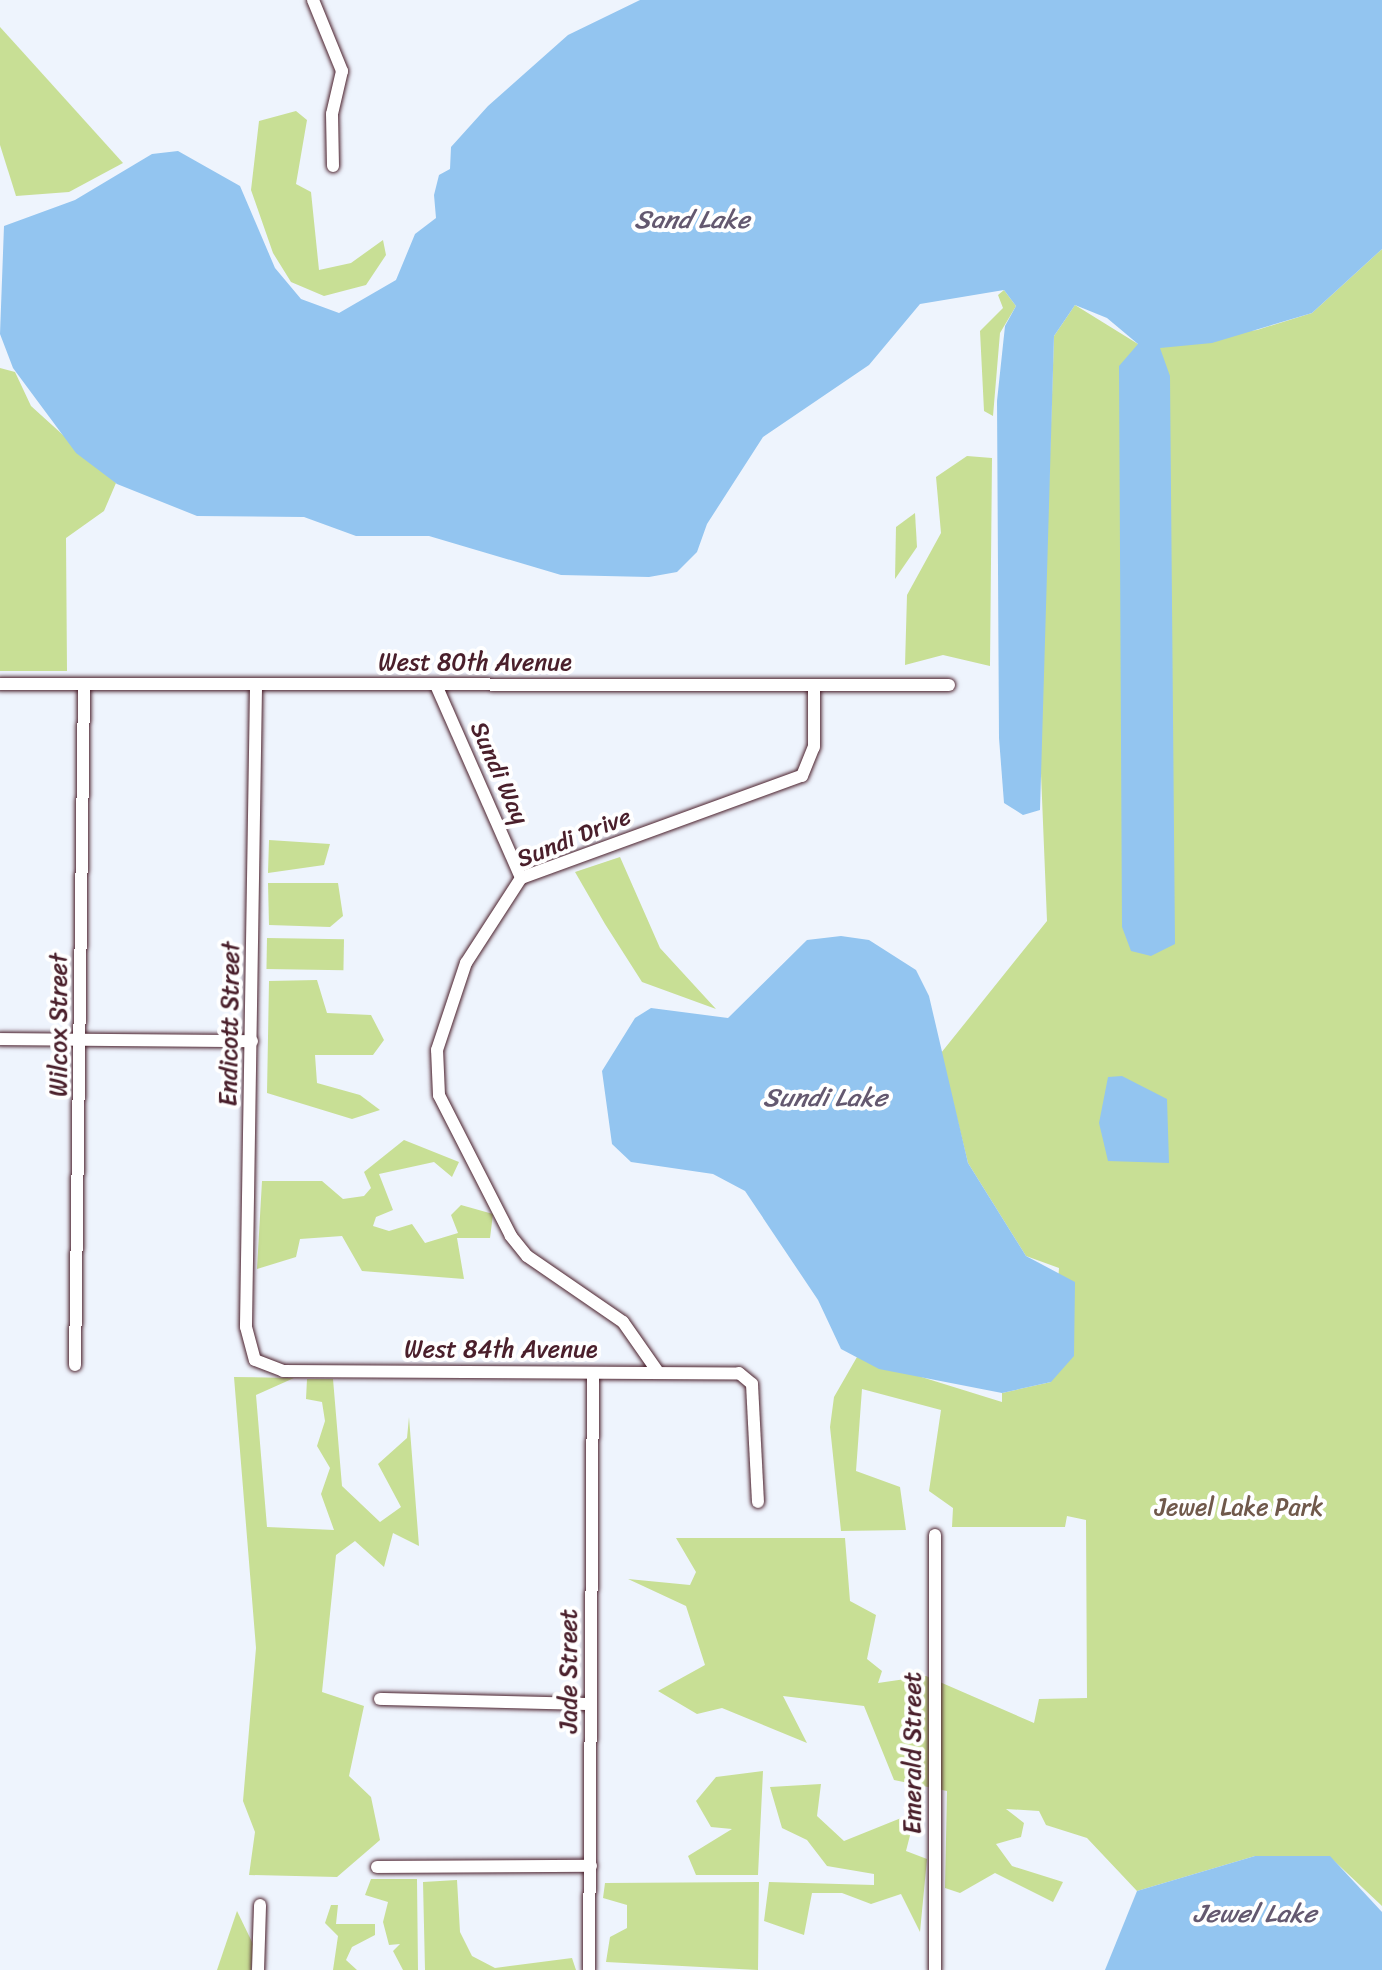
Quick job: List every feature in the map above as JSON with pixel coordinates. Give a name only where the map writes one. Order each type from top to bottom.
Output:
[{"type":"street","points":[[313,0],[342,71],[332,114],[333,166]]},
{"type":"street","name":"West 80th Avenue","points":[[0,684],[256,688],[436,685],[814,688],[949,685]]},
{"type":"street","name":"Wilcox Street","points":[[75,1365],[84,685]]},
{"type":"street","name":"Sundi Way","points":[[436,685],[521,878]]},
{"type":"street","name":"Endicott Street","points":[[255,1360],[246,1327],[256,688]]},
{"type":"street","name":"Sundi Drive","points":[[658,1372],[623,1322],[527,1256],[439,1095],[437,1050],[466,963],[521,878],[802,776],[814,747],[814,688]]},
{"type":"street","points":[[0,1039],[252,1041]]},
{"type":"street","name":"West 84th Avenue","points":[[255,1360],[283,1371],[658,1372],[749,1376],[758,1502]]},
{"type":"street","name":"Jade Street","points":[[589,1970],[593,1373]]},
{"type":"street","name":"Emerald Street","points":[[935,1535],[935,1970]]},
{"type":"street","points":[[380,1699],[591,1704]]},
{"type":"street","points":[[377,1867],[591,1866]]},
{"type":"street","points":[[258,1970],[260,1905]]},
{"type":"green space","points":[[0,27],[123,163],[69,192],[16,196],[0,145]]},
{"type":"green space","points":[[296,111],[307,120],[296,184],[311,192],[319,270],[351,263],[383,240],[386,255],[366,285],[324,296],[291,282],[273,253],[251,190],[259,121]]},
{"type":"green space","name":"Jewel Lake Park","points":[[1382,249],[1382,1906],[1329,1856],[1255,1856],[1137,1891],[1087,1838],[1046,1825],[1039,1811],[1006,1809],[1024,1823],[1021,1837],[996,1844],[1012,1866],[1063,1882],[1053,1902],[995,1873],[960,1893],[945,1888],[947,1791],[894,1780],[864,1706],[783,1696],[807,1743],[722,1708],[697,1714],[658,1691],[705,1665],[686,1606],[628,1579],[690,1585],[696,1572],[676,1538],[845,1538],[850,1601],[876,1615],[867,1659],[882,1671],[878,1683],[926,1676],[1034,1723],[1039,1699],[1087,1698],[1086,1520],[1067,1516],[1065,1527],[952,1527],[953,1508],[929,1491],[941,1410],[862,1389],[856,1471],[900,1487],[906,1530],[841,1531],[830,1427],[834,1397],[857,1357],[1002,1402],[1002,1393],[1051,1382],[1059,1268],[1026,1256],[968,1163],[941,1053],[1047,921],[1040,749],[1054,336],[1075,305],[1138,344],[1257,330],[1312,313]]},
{"type":"green space","points":[[1004,290],[1016,306],[1000,333],[993,416],[984,411],[980,331],[1003,308],[998,295]]},
{"type":"green space","points":[[0,368],[15,372],[31,406],[116,483],[104,511],[66,538],[67,671],[0,671]]},
{"type":"green space","points":[[967,456],[992,458],[990,666],[943,655],[905,665],[907,595],[941,533],[936,477]]},
{"type":"green space","points":[[915,513],[917,547],[895,579],[896,527]]},
{"type":"green space","points":[[269,840],[330,844],[324,865],[268,873]]},
{"type":"green space","points":[[620,857],[660,948],[716,1009],[642,982],[605,924],[575,872]]},
{"type":"green space","points":[[268,883],[338,883],[343,916],[330,927],[269,925]]},
{"type":"green space","points":[[267,938],[344,939],[343,970],[266,969]]},
{"type":"green space","points":[[317,980],[327,1013],[371,1015],[384,1040],[373,1055],[315,1055],[317,1083],[360,1095],[380,1110],[352,1119],[267,1093],[269,981]]},
{"type":"green space","points":[[404,1140],[459,1162],[452,1177],[434,1162],[379,1174],[393,1210],[376,1217],[373,1226],[389,1231],[412,1224],[425,1243],[458,1233],[451,1215],[461,1205],[493,1214],[490,1238],[457,1238],[464,1279],[362,1271],[342,1236],[300,1239],[296,1257],[257,1269],[262,1181],[322,1181],[343,1199],[364,1196],[371,1188],[364,1172]]},
{"type":"green space","points":[[234,1377],[294,1378],[256,1395],[267,1527],[334,1530],[321,1494],[330,1468],[317,1446],[325,1421],[322,1402],[306,1399],[307,1379],[333,1379],[342,1486],[380,1522],[401,1507],[378,1464],[407,1438],[409,1417],[419,1546],[393,1533],[384,1567],[355,1541],[336,1555],[322,1692],[364,1706],[349,1776],[371,1797],[380,1840],[337,1877],[249,1875],[255,1832],[243,1801],[256,1648]]},
{"type":"green space","points":[[763,1771],[758,1875],[696,1875],[688,1856],[732,1829],[711,1827],[696,1801],[716,1777]]},
{"type":"green space","points":[[821,1784],[817,1816],[844,1841],[916,1812],[906,1851],[927,1859],[920,1932],[901,1894],[871,1904],[842,1893],[812,1893],[804,1935],[764,1921],[769,1882],[874,1885],[874,1874],[827,1866],[807,1840],[782,1828],[770,1787]]},
{"type":"green space","points":[[371,1879],[417,1879],[418,1970],[403,1970],[393,1951],[400,1944],[389,1945],[383,1922],[388,1902],[365,1895]]},
{"type":"green space","points":[[457,1880],[460,1932],[472,1956],[495,1968],[572,1958],[576,1970],[425,1970],[423,1882]]},
{"type":"green space","points":[[759,1882],[758,1970],[606,1962],[610,1937],[627,1928],[627,1905],[603,1898],[605,1883]]},
{"type":"green space","points":[[331,1905],[338,1905],[336,1924],[375,1924],[375,1935],[352,1947],[346,1960],[357,1970],[333,1970],[338,1936],[325,1923]]},
{"type":"green space","points":[[237,1911],[253,1944],[251,1970],[217,1970]]},
{"type":"water","name":"Sand Lake","points":[[640,0],[1382,0],[1382,249],[1312,313],[1212,343],[1160,348],[1170,376],[1175,944],[1151,956],[1131,951],[1122,927],[1119,366],[1138,344],[1107,318],[1075,305],[1054,336],[1040,810],[1023,815],[1004,803],[999,738],[997,401],[1005,326],[1016,306],[1004,290],[920,304],[869,365],[763,437],[707,524],[697,552],[677,572],[649,577],[561,575],[429,536],[356,536],[304,517],[197,516],[117,484],[76,453],[13,368],[0,334],[4,226],[75,200],[152,154],[178,151],[240,186],[275,268],[301,299],[339,313],[396,280],[415,234],[436,218],[434,195],[439,175],[450,169],[451,147],[488,106],[568,35]]},
{"type":"water","name":"Sundi Lake","points":[[841,936],[869,940],[916,970],[929,996],[968,1163],[1026,1256],[1075,1282],[1074,1356],[1051,1382],[1002,1393],[879,1369],[841,1349],[818,1300],[745,1191],[713,1174],[631,1162],[612,1144],[602,1071],[635,1018],[651,1008],[728,1018],[807,940]]},
{"type":"water","points":[[1122,1076],[1167,1099],[1169,1163],[1108,1161],[1099,1123],[1108,1077]]},
{"type":"water","name":"Jewel Lake","points":[[1255,1856],[1330,1856],[1382,1912],[1382,1970],[1105,1970],[1137,1891]]}]
